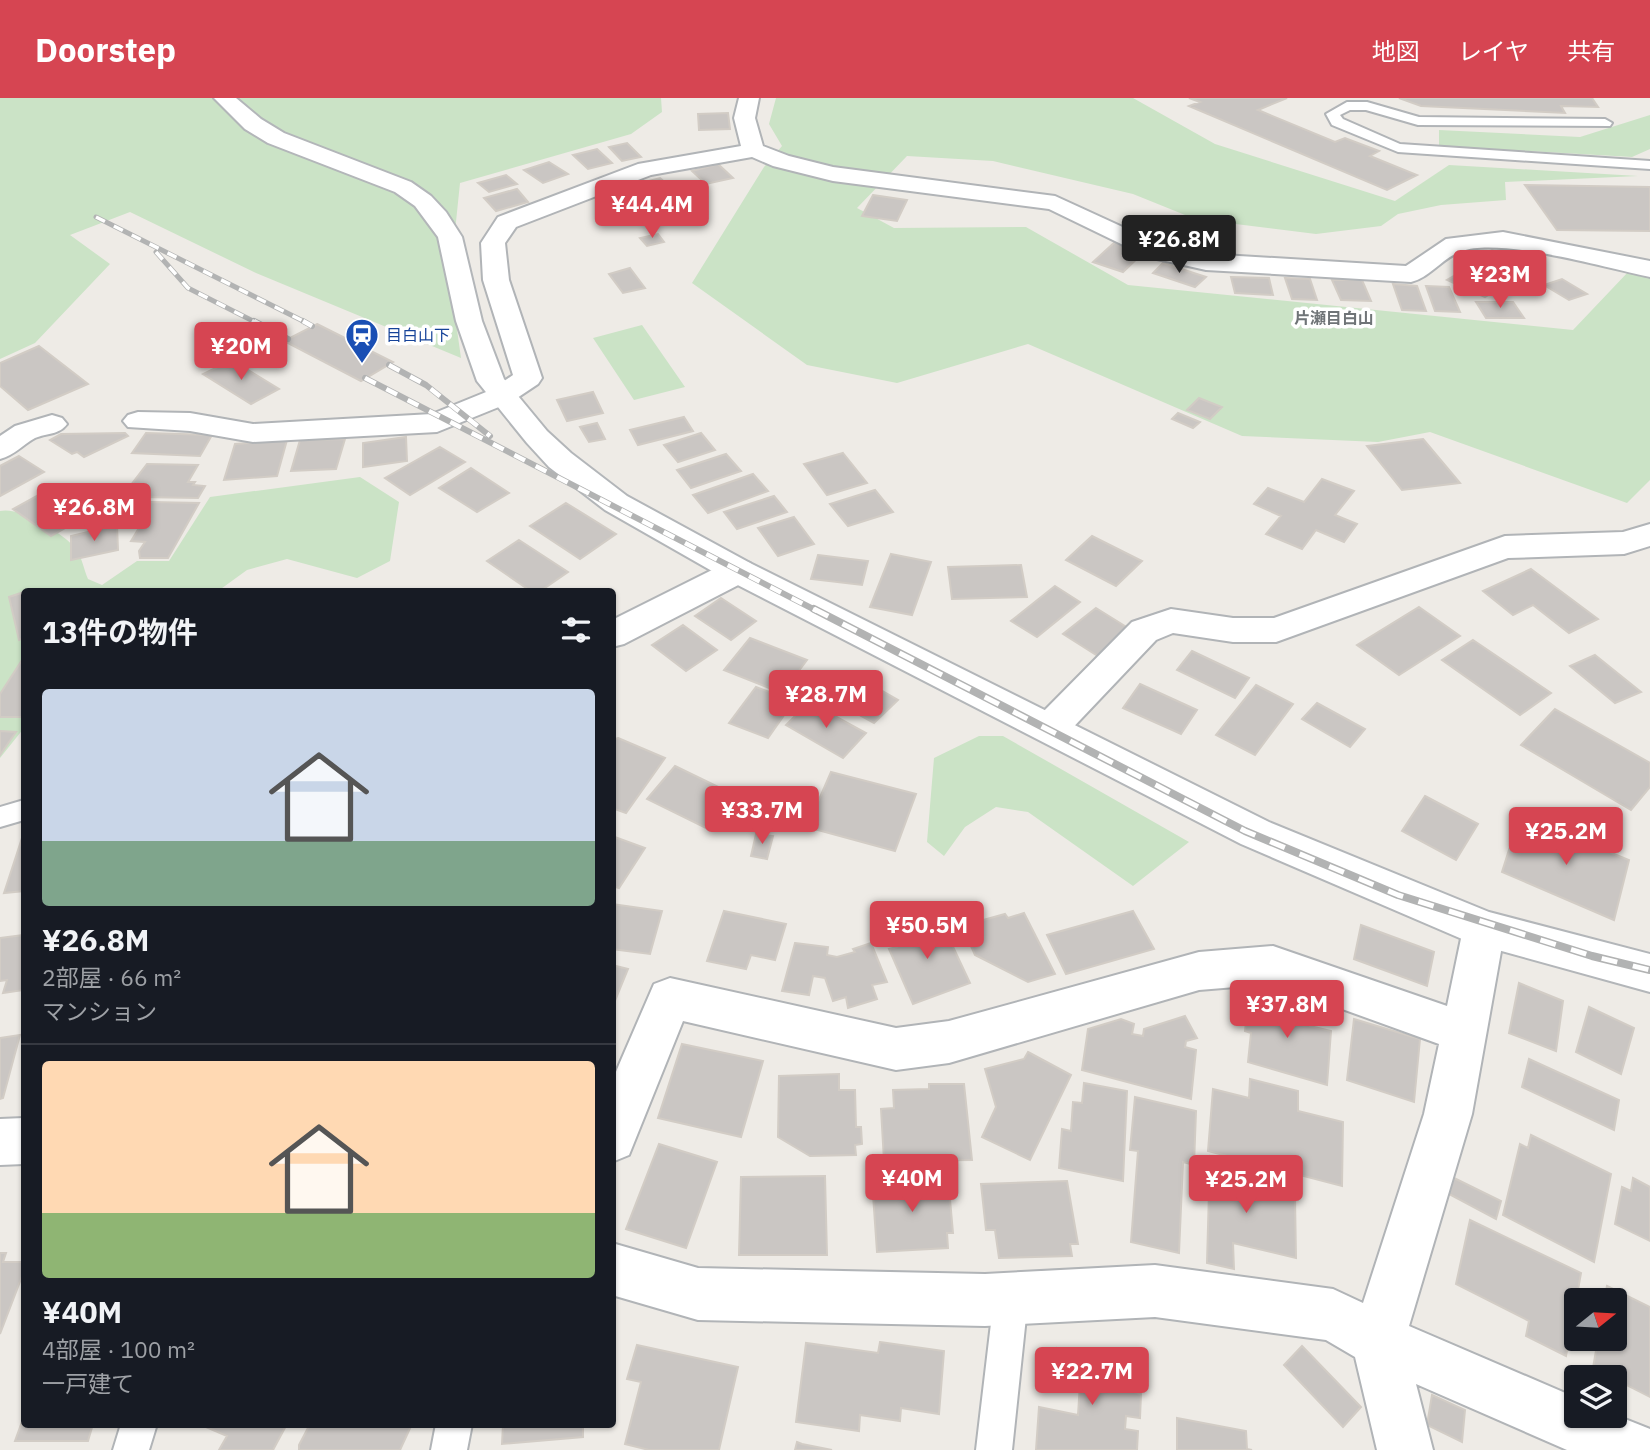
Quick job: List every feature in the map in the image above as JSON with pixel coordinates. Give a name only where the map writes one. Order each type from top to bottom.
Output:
[{"type":"street","points":[[224,98],[253,124],[276,138],[403,187],[431,209],[450,237],[469,321],[491,381],[537,438],[585,481],[616,503],[738,571],[1255,833],[1484,929],[1650,973]]},
{"type":"street","points":[[749,98],[744,107],[744,127],[754,150]]},
{"type":"street","points":[[138,421],[190,422],[253,433],[437,423],[501,396],[528,378],[496,280],[493,243],[507,222],[646,169],[754,150],[781,162],[833,174],[985,191],[1055,203],[1157,252],[1206,262],[1411,274],[1455,244],[1503,239],[1650,270]]},
{"type":"street","points":[[0,450],[25,432],[52,424]]},
{"type":"street","points":[[1050,728],[1144,631],[1171,621],[1233,630],[1276,630],[1505,547],[1624,543],[1650,535]]},
{"type":"street","points":[[616,633],[738,571]]},
{"type":"street","points":[[1405,1450],[1378,1340],[1448,1114],[1484,929]]},
{"type":"street","points":[[616,1129],[670,998],[895,1049],[949,1042],[1199,971],[1273,965],[1464,1033]]},
{"type":"street","points":[[0,1142],[21,1141]]},
{"type":"street","points":[[616,1270],[698,1294],[1011,1298],[1155,1291],[1333,1315],[1378,1340],[1632,1450]]},
{"type":"lane","points":[[1605,123],[1418,121],[1367,106],[1347,106],[1333,114],[1337,121],[1398,148],[1650,165]]},
{"type":"lane","points":[[0,817],[21,811]]},
{"type":"lane","points":[[994,1450],[1011,1298]]},
{"type":"lane","points":[[131,1450],[138,1428]]},
{"type":"lane","points":[[449,1450],[453,1428]]},
{"type":"green space","points":[[0,98],[661,98],[662,112],[631,134],[460,183],[450,280],[461,358],[256,273],[130,212],[70,235],[110,264],[35,343],[0,359]]},
{"type":"green space","points":[[776,98],[1133,98],[1215,144],[1395,201],[1449,165],[1638,176],[1505,182],[1506,200],[1441,205],[1398,214],[1381,226],[1316,234],[1195,219],[1133,194],[993,161],[907,156],[857,208],[894,228],[1026,227],[1128,285],[1573,330],[1629,271],[1650,274],[1650,480],[1627,503],[1430,432],[1378,442],[1242,436],[1028,344],[897,383],[807,365],[692,283],[764,167],[782,146],[769,124]]},
{"type":"green space","points":[[1650,115],[1650,149],[1632,157],[1439,146],[1439,130],[1580,137]]},
{"type":"green space","points":[[642,325],[685,387],[634,400],[593,338]]},
{"type":"green space","points":[[360,477],[399,502],[390,561],[357,578],[287,559],[247,570],[222,588],[21,588],[21,732],[0,758],[0,511],[29,517],[62,536],[78,552],[88,579],[102,585],[137,561],[169,561],[210,497]]},
{"type":"green space","points":[[979,736],[1003,736],[1189,842],[1133,886],[1028,812],[996,807],[965,827],[944,856],[927,842],[934,758]]},
{"type":"building","points":[[1189,98],[1287,98],[1258,110],[1335,142],[1345,138],[1379,151],[1370,156],[1417,175],[1387,190],[1189,106],[1200,102]]},
{"type":"building","points":[[1399,98],[1592,98],[1598,107],[1561,106],[1565,113],[1421,106]]},
{"type":"building","points":[[728,113],[730,129],[699,130],[698,114]]},
{"type":"building","points":[[627,143],[641,157],[622,161],[609,147]]},
{"type":"building","points":[[597,149],[612,163],[588,169],[573,155]]},
{"type":"building","points":[[549,162],[568,174],[543,183],[524,170]]},
{"type":"building","points":[[718,164],[733,178],[706,184],[692,171]]},
{"type":"building","points":[[506,175],[517,184],[489,192],[478,183]]},
{"type":"building","points":[[660,178],[678,194],[632,206],[614,190]]},
{"type":"building","points":[[1525,185],[1650,187],[1650,231],[1557,230]]},
{"type":"building","points":[[517,189],[528,202],[496,211],[484,198]]},
{"type":"building","points":[[873,195],[907,200],[897,221],[862,216]]},
{"type":"building","points":[[673,201],[686,213],[650,223],[638,211]]},
{"type":"building","points":[[658,234],[664,242],[647,246],[640,238]]},
{"type":"building","points":[[1115,242],[1144,252],[1123,272],[1093,262]]},
{"type":"building","points":[[1492,250],[1521,261],[1501,276],[1472,265]]},
{"type":"building","points":[[1163,263],[1206,277],[1195,287],[1153,273]]},
{"type":"building","points":[[630,268],[645,288],[623,293],[609,274]]},
{"type":"building","points":[[1466,269],[1504,285],[1485,297],[1447,280]]},
{"type":"building","points":[[1231,277],[1269,278],[1273,295],[1235,293]]},
{"type":"building","points":[[1285,278],[1310,279],[1317,300],[1292,299]]},
{"type":"building","points":[[1562,279],[1587,294],[1569,300],[1544,285]]},
{"type":"building","points":[[1332,280],[1362,280],[1371,301],[1341,300]]},
{"type":"building","points":[[1393,284],[1417,286],[1426,311],[1402,310]]},
{"type":"building","points":[[1426,286],[1449,287],[1460,312],[1435,311]]},
{"type":"building","points":[[1476,302],[1513,302],[1524,318],[1486,318]]},
{"type":"building","points":[[317,324],[393,362],[361,381],[284,341]]},
{"type":"building","points":[[39,346],[88,384],[28,410],[0,386],[0,363]]},
{"type":"building","points":[[232,360],[279,389],[251,404],[203,374]]},
{"type":"building","points":[[593,392],[603,413],[567,421],[557,400]]},
{"type":"building","points":[[1199,398],[1222,407],[1210,419],[1187,410]]},
{"type":"building","points":[[1178,413],[1200,422],[1193,428],[1172,419]]},
{"type":"building","points":[[684,417],[693,431],[638,445],[630,430]]},
{"type":"building","points":[[597,423],[605,439],[589,442],[580,427]]},
{"type":"building","points":[[125,433],[128,436],[84,457],[77,452],[72,454],[50,440],[61,434]]},
{"type":"building","points":[[146,433],[212,435],[200,456],[132,453]]},
{"type":"building","points":[[701,433],[715,450],[678,462],[664,445]]},
{"type":"building","points":[[406,437],[407,461],[363,467],[363,443]]},
{"type":"building","points":[[345,439],[336,469],[291,471],[300,440]]},
{"type":"building","points":[[1423,439],[1460,483],[1402,490],[1367,446]]},
{"type":"building","points":[[287,440],[277,476],[224,480],[235,444]]},
{"type":"building","points":[[440,447],[465,462],[410,495],[385,478]]},
{"type":"building","points":[[843,453],[867,483],[827,495],[804,464]]},
{"type":"building","points":[[726,454],[741,471],[691,488],[677,470]]},
{"type":"building","points":[[19,456],[44,472],[0,496],[0,466]]},
{"type":"building","points":[[147,464],[198,465],[188,482],[205,486],[198,498],[138,497],[145,486],[131,485]]},
{"type":"building","points":[[471,468],[509,493],[477,512],[439,488]]},
{"type":"building","points":[[753,474],[768,491],[708,513],[693,495]]},
{"type":"building","points":[[1322,479],[1354,491],[1335,515],[1357,524],[1344,542],[1316,530],[1302,549],[1266,534],[1281,516],[1254,504],[1268,488],[1304,502]]},
{"type":"building","points":[[55,486],[95,511],[51,536],[13,509]]},
{"type":"building","points":[[875,490],[893,512],[848,526],[830,504]]},
{"type":"building","points":[[774,496],[787,512],[737,529],[724,512]]},
{"type":"building","points":[[151,502],[199,503],[168,558],[140,558],[139,551],[145,542],[131,541]]},
{"type":"building","points":[[566,503],[616,534],[580,559],[530,526]]},
{"type":"building","points":[[794,517],[814,544],[778,556],[758,528]]},
{"type":"building","points":[[117,525],[118,550],[71,560],[71,536]]},
{"type":"building","points":[[1092,536],[1142,561],[1116,586],[1066,560]]},
{"type":"building","points":[[519,540],[568,572],[545,588],[526,588],[487,561]]},
{"type":"building","points":[[891,554],[931,562],[912,615],[870,607]]},
{"type":"building","points":[[818,555],[868,561],[862,585],[811,579]]},
{"type":"building","points":[[1021,565],[1027,597],[952,599],[948,567]]},
{"type":"building","points":[[1531,569],[1598,619],[1569,633],[1533,605],[1513,615],[1483,591]]},
{"type":"building","points":[[1055,586],[1080,602],[1037,637],[1011,621]]},
{"type":"building","points":[[21,593],[19,640],[9,597]]},
{"type":"building","points":[[721,598],[756,621],[731,640],[695,616]]},
{"type":"building","points":[[1419,607],[1460,636],[1399,675],[1357,645]]},
{"type":"building","points":[[1096,608],[1133,631],[1101,658],[1063,634]]},
{"type":"building","points":[[683,625],[717,650],[686,671],[652,645]]},
{"type":"building","points":[[750,638],[807,660],[782,693],[724,670]]},
{"type":"building","points":[[1473,640],[1551,693],[1520,715],[1442,660]]},
{"type":"building","points":[[1192,651],[1249,678],[1235,698],[1177,670]]},
{"type":"building","points":[[1595,655],[1641,692],[1615,703],[1570,666]]},
{"type":"building","points":[[21,662],[21,717],[0,717],[0,694]]},
{"type":"building","points":[[851,673],[898,700],[874,723],[827,697]]},
{"type":"building","points":[[1140,684],[1197,710],[1181,734],[1123,708]]},
{"type":"building","points":[[1256,685],[1293,704],[1255,755],[1216,735]]},
{"type":"building","points":[[756,687],[794,701],[768,738],[729,723]]},
{"type":"building","points":[[809,702],[866,733],[843,758],[786,725]]},
{"type":"building","points":[[1317,703],[1365,729],[1350,747],[1302,719]]},
{"type":"building","points":[[1555,709],[1650,763],[1650,787],[1631,810],[1521,745]]},
{"type":"building","points":[[0,731],[16,732],[0,755]]},
{"type":"building","points":[[616,739],[665,758],[626,813],[616,809]]},
{"type":"building","points":[[675,766],[733,794],[706,828],[647,799]]},
{"type":"building","points":[[831,772],[916,794],[895,851],[807,827]]},
{"type":"building","points":[[1425,796],[1478,824],[1456,860],[1402,831]]},
{"type":"building","points":[[1520,815],[1629,860],[1614,920],[1502,872]]},
{"type":"building","points":[[756,834],[773,836],[767,859],[751,856]]},
{"type":"building","points":[[616,837],[645,848],[619,888],[616,887]]},
{"type":"building","points":[[21,841],[21,891],[4,893]]},
{"type":"building","points":[[616,905],[662,911],[650,954],[616,950]]},
{"type":"building","points":[[724,911],[786,924],[775,960],[751,955],[746,969],[707,961]]},
{"type":"building","points":[[1133,911],[1154,949],[1066,974],[1047,935]]},
{"type":"building","points":[[1024,913],[1055,974],[1028,982],[975,955],[962,926],[1005,914],[1008,918]]},
{"type":"building","points":[[939,917],[970,983],[913,1004],[889,949],[897,947],[891,932]]},
{"type":"building","points":[[1361,925],[1434,952],[1427,986],[1354,959]]},
{"type":"building","points":[[21,935],[21,990],[3,993],[7,980],[0,981],[0,938]]},
{"type":"building","points":[[795,943],[828,947],[827,955],[837,957],[855,952],[853,949],[871,943],[887,982],[872,985],[877,999],[848,1008],[846,997],[833,1001],[825,978],[813,976],[809,995],[782,991]]},
{"type":"building","points":[[616,966],[628,969],[616,998]]},
{"type":"building","points":[[1519,983],[1563,1001],[1556,1051],[1509,1033]]},
{"type":"building","points":[[1249,995],[1311,1012],[1310,1026],[1331,1031],[1327,1085],[1248,1062],[1251,1033],[1245,1031]]},
{"type":"building","points":[[1589,1007],[1634,1028],[1621,1074],[1576,1052]]},
{"type":"building","points":[[1185,1016],[1197,1038],[1186,1041],[1185,1047],[1196,1050],[1191,1099],[1082,1070],[1088,1029],[1121,1019],[1134,1024],[1132,1034],[1143,1036],[1144,1029]]},
{"type":"building","points":[[1354,1019],[1420,1039],[1414,1102],[1347,1080]]},
{"type":"building","points":[[20,1035],[3,1098],[0,1099],[0,1038]]},
{"type":"building","points":[[682,1044],[763,1061],[741,1137],[658,1118]]},
{"type":"building","points":[[1028,1052],[1071,1075],[1030,1160],[982,1137],[996,1107],[985,1069],[1024,1059]]},
{"type":"building","points":[[1529,1059],[1619,1100],[1614,1130],[1522,1087]]},
{"type":"building","points":[[839,1074],[839,1090],[855,1090],[856,1127],[861,1127],[862,1144],[855,1145],[856,1155],[810,1156],[778,1137],[779,1076]]},
{"type":"building","points":[[1250,1079],[1298,1091],[1298,1111],[1343,1122],[1342,1186],[1208,1151],[1213,1089],[1249,1098]]},
{"type":"building","points":[[1084,1083],[1127,1091],[1123,1181],[1059,1168],[1062,1129],[1071,1131],[1073,1102],[1082,1103]]},
{"type":"building","points":[[929,1084],[964,1084],[972,1160],[884,1161],[881,1109],[894,1108],[893,1090],[929,1089]]},
{"type":"building","points":[[1135,1097],[1196,1111],[1194,1165],[1183,1162],[1179,1253],[1131,1242],[1138,1151],[1130,1150]]},
{"type":"building","points":[[1531,1135],[1611,1174],[1594,1262],[1503,1215],[1520,1144],[1528,1148]]},
{"type":"building","points":[[659,1144],[717,1162],[686,1248],[626,1229]]},
{"type":"building","points":[[1210,1156],[1237,1161],[1237,1171],[1268,1177],[1267,1192],[1295,1198],[1296,1258],[1233,1243],[1234,1269],[1207,1263]]},
{"type":"building","points":[[825,1176],[827,1255],[739,1255],[741,1177]]},
{"type":"building","points":[[948,1177],[953,1233],[947,1233],[948,1248],[877,1252],[872,1180]]},
{"type":"building","points":[[1454,1178],[1501,1201],[1496,1219],[1449,1194]]},
{"type":"building","points":[[1633,1178],[1650,1187],[1650,1241],[1615,1224],[1622,1187],[1631,1191]]},
{"type":"building","points":[[1067,1181],[1078,1244],[1070,1244],[1072,1256],[999,1258],[995,1230],[986,1230],[981,1184]]},
{"type":"building","points":[[1470,1220],[1581,1273],[1578,1288],[1564,1288],[1566,1356],[1526,1336],[1529,1321],[1456,1284]]},
{"type":"building","points":[[0,1253],[6,1253],[3,1262],[21,1262],[21,1279],[0,1334]]},
{"type":"building","points":[[1628,1296],[1650,1307],[1650,1397],[1627,1385],[1627,1365],[1594,1365],[1596,1351],[1628,1351]]},
{"type":"building","points":[[880,1342],[944,1351],[939,1414],[901,1408],[900,1421],[860,1415],[859,1431],[796,1422],[806,1343],[878,1353]]},
{"type":"building","points":[[637,1345],[738,1367],[719,1450],[649,1450],[625,1444],[641,1382],[627,1379]]},
{"type":"building","points":[[1302,1346],[1361,1407],[1343,1427],[1284,1365]]},
{"type":"building","points":[[1057,1348],[1131,1365],[1130,1391],[1141,1394],[1140,1418],[1126,1416],[1125,1429],[1138,1431],[1137,1450],[1036,1450],[1039,1407],[1078,1415],[1080,1383],[1054,1377]]},
{"type":"building","points":[[1432,1395],[1465,1410],[1462,1442],[1427,1425]]},
{"type":"building","points":[[1177,1418],[1246,1431],[1247,1449],[1252,1450],[1177,1450]]},
{"type":"building","points":[[21,1424],[21,1428],[92,1428],[88,1441],[15,1441]]},
{"type":"building","points":[[208,1428],[285,1428],[273,1450],[219,1450],[227,1436]]},
{"type":"building","points":[[308,1428],[410,1428],[400,1450],[299,1450]]},
{"type":"building","points":[[503,1428],[583,1428],[583,1437],[502,1444]]},
{"type":"building","points":[[797,1442],[802,1444],[832,1450],[795,1450]]},
{"type":"railway","points":[[96,217],[307,323]]},
{"type":"railway","points":[[156,252],[188,288],[257,323]]},
{"type":"railway","points":[[254,321],[288,339]]},
{"type":"railway","points":[[303,321],[312,326]]},
{"type":"railway","points":[[389,365],[426,385],[490,436]]},
{"type":"railway","points":[[365,378],[817,611]]},
{"type":"railway","points":[[814,609],[1245,831],[1398,895],[1592,956],[1650,970]]},
{"type":"place","name":"目白山下","points":[[362,365]]},
{"type":"district","name":"片瀬目白山","points":[[1334,318]]}]
